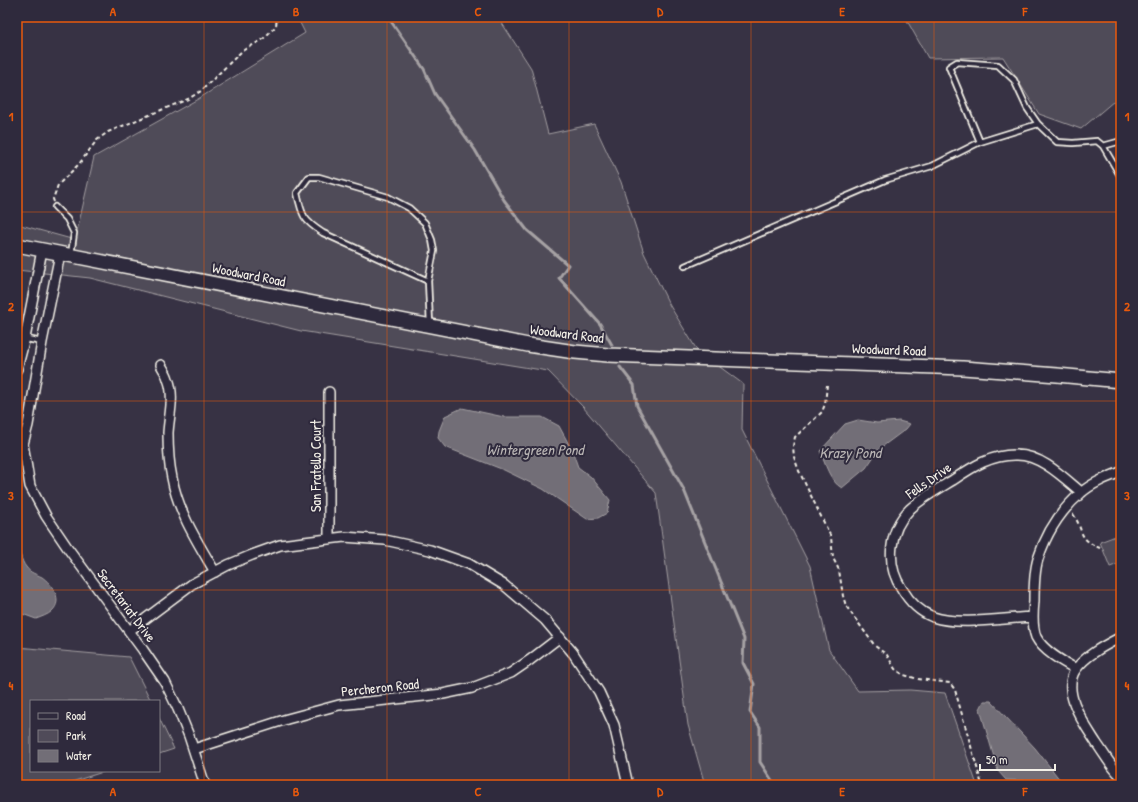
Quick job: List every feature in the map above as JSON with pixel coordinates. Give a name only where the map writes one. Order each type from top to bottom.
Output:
[{"type":"street","name":"Woodward Road","points":[[17,245],[528,345],[575,352],[608,355],[963,368],[1121,381]]},
{"type":"street","points":[[17,368],[21,338],[42,250]]},
{"type":"street","name":"Secretariat Drive","points":[[23,444],[28,425],[42,342],[65,255]]},
{"type":"street","points":[[161,365],[169,379],[172,400],[168,432],[168,452],[172,479],[180,506],[196,539],[215,572]]},
{"type":"street","name":"San Fratello Court","points":[[329,392],[329,539]]},
{"type":"street","name":"Secretariat Drive","points":[[17,430],[23,444],[30,486],[46,516],[66,547],[165,682],[178,709],[194,749],[205,785]]},
{"type":"street","name":"Fells Drive","points":[[1033,617],[956,621],[933,617],[923,612],[913,604],[905,594],[892,572],[891,546],[895,533],[901,519],[923,498],[976,465],[992,458],[1004,455],[1018,455],[1046,464],[1081,492]]},
{"type":"street","points":[[1076,669],[1058,660],[1036,637],[1033,617],[1038,559],[1051,528],[1081,492],[1097,482],[1121,472]]},
{"type":"street","points":[[129,631],[192,584],[252,554],[280,545],[344,538],[384,540],[430,550],[469,564],[504,586],[521,598],[545,620],[560,637],[600,692],[614,725],[628,785]]},
{"type":"street","points":[[1121,636],[1096,652],[1076,669],[1072,686],[1072,696],[1076,709],[1112,766],[1121,776]]},
{"type":"street","name":"Percheron Road","points":[[194,749],[287,719],[339,705],[443,694],[472,688],[512,672],[560,637]]},
{"type":"lane","points":[[980,142],[950,67],[957,62],[998,65],[1014,80],[1027,108],[1038,124],[1058,142],[1073,143],[1097,141],[1103,146],[1121,177]]},
{"type":"lane","points":[[685,266],[885,180],[932,166],[980,142],[1038,124]]},
{"type":"lane","points":[[1103,146],[1121,141]]},
{"type":"lane","points":[[428,281],[323,233],[310,225],[301,214],[297,193],[309,177],[319,177],[388,197],[409,208],[425,223],[432,240],[434,250],[428,281],[431,326]]},
{"type":"lane","points":[[54,207],[67,219],[74,233],[65,255]]},
{"type":"lane","points":[[21,338],[42,342]]},
{"type":"path","points":[[54,207],[53,199],[58,186],[79,164],[97,140],[108,132],[188,99],[201,92],[242,52],[262,40],[276,26],[277,17]]},
{"type":"path","points":[[827,386],[825,404],[822,412],[795,437],[793,446],[794,457],[799,471],[831,537],[834,558],[839,570],[846,606],[875,646],[887,655],[895,669],[904,676],[950,683],[955,690],[982,785]]},
{"type":"path","points":[[1068,507],[1076,518],[1084,539],[1100,548]]},
{"type":"green space","points":[[297,17],[498,17],[531,68],[548,134],[594,124],[621,182],[644,253],[670,306],[697,350],[743,384],[742,430],[810,566],[829,650],[858,691],[910,690],[945,693],[977,785],[705,785],[688,725],[656,493],[583,407],[548,371],[301,331],[90,278],[17,270],[17,224],[75,240],[94,157],[198,99],[305,33]]},
{"type":"green space","points":[[905,17],[1119,17],[1121,18],[1121,95],[1081,129],[1039,114],[1003,57],[928,58]]},
{"type":"green space","points":[[1121,534],[1121,563],[1110,567],[1100,542]]},
{"type":"green space","points":[[17,647],[129,657],[150,700],[30,700],[30,772],[103,772],[62,785],[17,785]]},
{"type":"green space","points":[[160,720],[174,749],[160,754]]},
{"type":"water","name":"Wintergreen Pond","points":[[462,408],[504,417],[542,417],[559,426],[572,450],[578,467],[591,477],[610,500],[607,513],[598,518],[587,519],[543,489],[504,470],[445,447],[438,438],[445,416]]},
{"type":"water","name":"Krazy Pond","points":[[858,420],[877,423],[899,421],[910,424],[906,429],[879,449],[866,468],[842,488],[831,477],[820,451],[845,424]]},
{"type":"water","points":[[17,541],[21,558],[26,567],[31,572],[46,580],[53,588],[57,597],[57,602],[52,611],[36,619],[17,612]]},
{"type":"water","points":[[984,701],[991,701],[1035,748],[1064,785],[1040,785],[1030,781],[1006,780],[998,771],[980,709]]},
{"type":"waterway","points":[[388,17],[424,69],[435,94],[475,150],[504,200],[527,230],[568,265],[559,278],[600,324],[612,345]]},
{"type":"waterway","points":[[620,367],[634,385],[637,406],[684,490],[744,639],[743,663],[754,684],[750,712],[760,727],[760,762],[775,785]]}]
